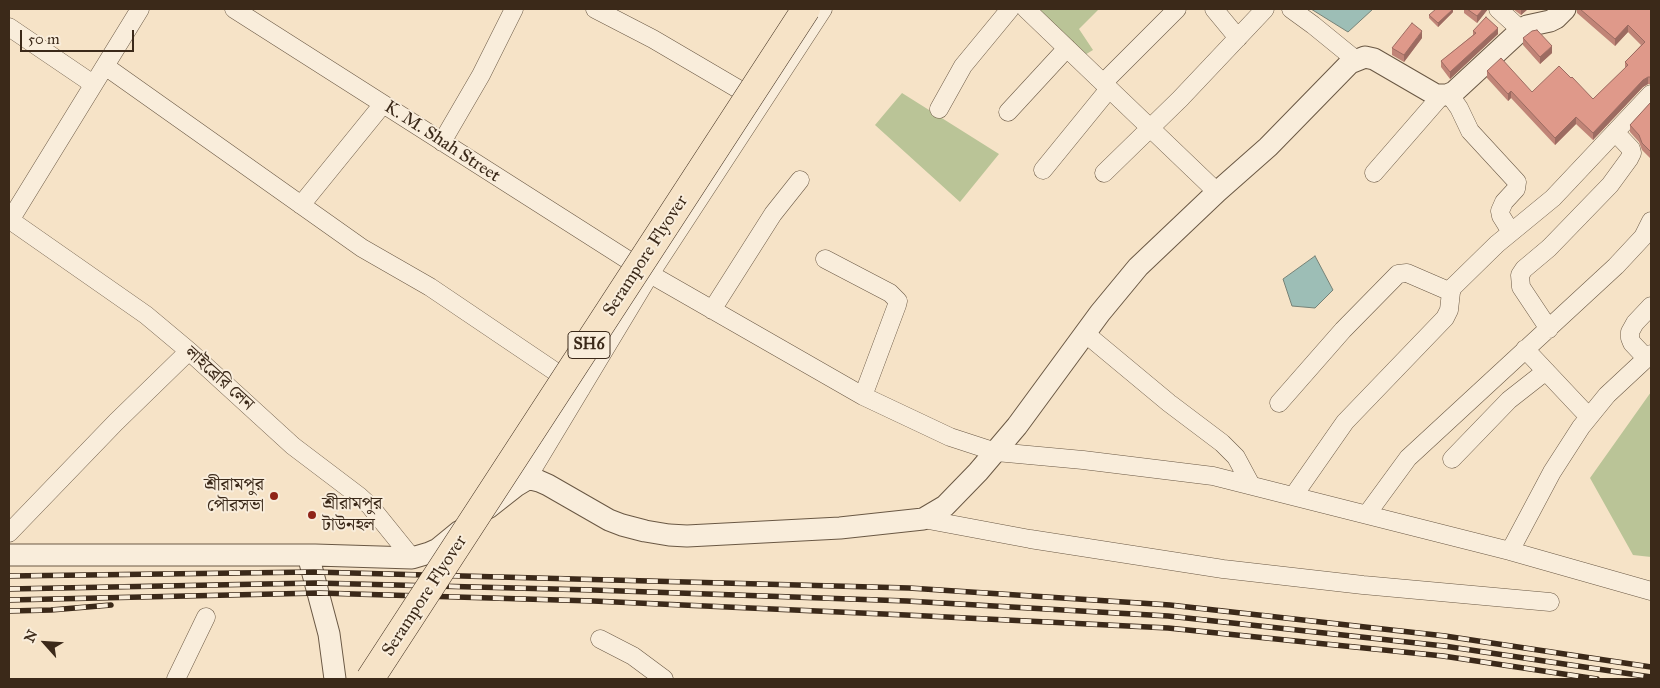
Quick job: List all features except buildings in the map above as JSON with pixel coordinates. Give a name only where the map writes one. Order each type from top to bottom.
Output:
[{"type":"main road","name":"Serampore Flyover","points":[[370,679],[806,9]]},
{"type":"street","points":[[9,221],[140,9]]},
{"type":"street","name":"K. M. Shah Street","points":[[234,9],[650,274],[863,396],[942,434],[996,452],[1195,473],[1251,485],[1510,550],[1651,591]]},
{"type":"street","points":[[442,142],[481,75],[514,9]]},
{"type":"street","points":[[594,9],[653,39],[762,103]]},
{"type":"street","points":[[9,555],[308,555],[412,558],[438,549],[509,490],[526,480],[650,274],[823,9]]},
{"type":"street","points":[[939,109],[963,66],[1010,9]]},
{"type":"street","points":[[1026,9],[1217,192]]},
{"type":"street","points":[[1043,170],[1106,86],[1177,9]]},
{"type":"street","points":[[1214,9],[1238,38]]},
{"type":"street","points":[[1104,173],[1265,9]]},
{"type":"street","points":[[1291,9],[1314,25],[1356,60]]},
{"type":"street","points":[[1498,9],[1521,30]]},
{"type":"street","points":[[923,519],[945,506],[961,492],[996,452],[1119,289],[1138,268],[1217,192],[1268,147],[1350,63],[1365,57],[1374,59],[1436,94],[1445,95],[1454,92],[1521,30],[1527,26],[1550,21],[1565,9]]},
{"type":"street","points":[[9,28],[94,84]]},
{"type":"street","points":[[1008,112],[1067,48]]},
{"type":"street","points":[[105,66],[362,248],[430,287],[581,389]]},
{"type":"street","points":[[1294,495],[1346,422],[1445,318],[1451,304],[1451,292],[1454,287],[1511,232],[1553,198],[1651,94]]},
{"type":"street","points":[[1374,172],[1445,95]]},
{"type":"street","points":[[1445,95],[1459,108],[1470,131],[1517,182],[1516,189],[1504,202],[1500,211],[1511,232]]},
{"type":"street","points":[[301,205],[383,104]]},
{"type":"street","points":[[1549,329],[1521,287],[1520,275],[1610,185],[1629,159],[1632,149],[1616,132]]},
{"type":"street","points":[[712,310],[773,214],[800,180]]},
{"type":"street","name":"লাইব্রেরি লেন","points":[[9,221],[146,315],[189,351],[293,446],[370,506],[412,558]]},
{"type":"street","points":[[1367,514],[1408,458],[1629,254],[1644,238],[1651,221]]},
{"type":"street","points":[[825,259],[890,293],[898,301],[898,306],[863,396]]},
{"type":"street","points":[[1279,403],[1343,330],[1398,274],[1407,273],[1451,292]]},
{"type":"street","points":[[1510,550],[1552,472],[1581,427],[1607,395],[1649,357],[1632,343],[1630,332],[1635,323],[1651,306]]},
{"type":"street","points":[[1086,334],[1169,403],[1222,443],[1236,457],[1251,485]]},
{"type":"street","points":[[1525,350],[1589,417]]},
{"type":"street","points":[[9,533],[116,422],[189,351]]},
{"type":"street","points":[[1452,459],[1509,400],[1546,371]]},
{"type":"street","points":[[526,480],[535,480],[548,485],[609,520],[645,531],[669,535],[687,536],[840,528],[923,519],[1030,539],[1223,569],[1363,585],[1550,602]]},
{"type":"street","points":[[308,555],[329,634],[335,679]]},
{"type":"street","points":[[176,679],[206,617]]},
{"type":"street","points":[[600,639],[633,656],[664,679]]},
{"type":"street","points":[[384,679],[399,657]]},
{"type":"green space","points":[[1036,9],[1099,9],[1079,29],[1093,50],[1083,56]]},
{"type":"green space","points":[[902,93],[999,154],[960,202],[875,125]]},
{"type":"green space","points":[[1651,392],[1651,557],[1633,555],[1590,478]]},
{"type":"water","points":[[1311,9],[1373,9],[1348,32]]},
{"type":"water","points":[[1315,256],[1333,290],[1315,308],[1292,306],[1283,279]]},
{"type":"railway","points":[[9,576],[314,572],[909,588],[1170,605],[1445,636],[1651,667]]},
{"type":"railway","points":[[9,589],[316,583],[907,601],[1168,616],[1444,646],[1651,677]]},
{"type":"railway","points":[[9,600],[319,593],[593,601],[1168,628],[1443,656],[1597,679]]},
{"type":"railway","points":[[9,611],[111,605]]},
{"type":"place","name":"শ্রীরামপুর পৌরসভা","points":[[274,496]]},
{"type":"place","name":"শ্রীরামপুর টাউনহল","points":[[312,515]]}]
